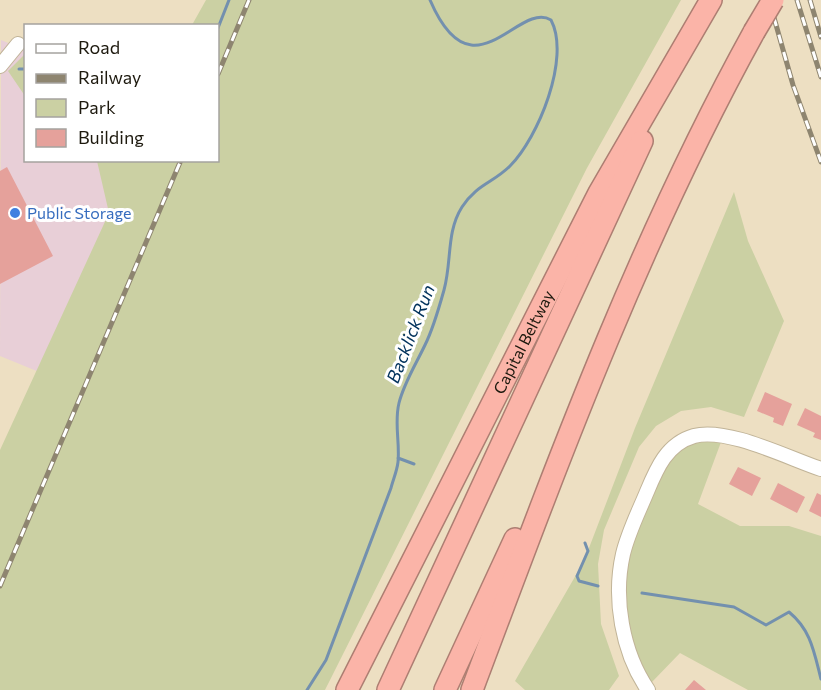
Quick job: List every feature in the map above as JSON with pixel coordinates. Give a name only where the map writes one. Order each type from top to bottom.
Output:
[{"type":"highway","points":[[445,690],[598,359],[681,171],[773,0]]},
{"type":"highway","points":[[388,690],[485,484],[552,331],[710,1]]},
{"type":"highway","name":"Capital Beltway","points":[[347,690],[584,221],[710,1]]},
{"type":"highway","points":[[402,690],[552,331]]},
{"type":"highway","points":[[472,690],[598,359]]},
{"type":"street","points":[[0,66],[18,44]]},
{"type":"street","points":[[648,690],[631,658],[622,623],[619,601],[620,577],[630,532],[656,470],[665,456],[694,436],[713,435],[744,442],[821,470]]},
{"type":"shaded area","points":[[1,40],[24,50],[24,162],[135,162],[44,374],[0,356]]},
{"type":"green space","points":[[206,0],[681,0],[587,168],[325,690],[0,690],[0,450],[109,213],[97,162],[219,162],[219,24],[193,24]]},
{"type":"green space","points":[[24,55],[24,95],[8,71]]},
{"type":"green space","points":[[734,192],[748,241],[784,321],[744,417],[711,407],[681,411],[656,426],[639,447],[604,530],[598,564],[601,624],[619,676],[609,690],[525,690],[515,681],[584,561],[635,428]]},
{"type":"green space","points":[[724,434],[698,504],[740,526],[789,526],[821,536],[821,690],[748,690],[680,653],[651,683],[632,647],[620,574],[668,447]]},
{"type":"building","name":"Public Storage","points":[[7,167],[53,256],[0,284],[0,171]]},
{"type":"building","points":[[765,392],[792,404],[783,426],[773,422],[774,418],[757,411]]},
{"type":"building","points":[[805,408],[821,416],[821,440],[813,437],[815,433],[797,425]]},
{"type":"building","points":[[738,467],[761,478],[752,496],[729,484]]},
{"type":"building","points":[[778,483],[805,497],[797,513],[770,499]]},
{"type":"building","points":[[817,493],[821,495],[821,517],[809,511]]},
{"type":"building","points":[[694,680],[706,690],[685,690]]},
{"type":"waterway","points":[[219,25],[229,0]]},
{"type":"waterway","name":"Backlick Run","points":[[307,690],[326,660],[391,488],[398,462],[399,403],[438,311],[446,279],[451,237],[457,217],[473,193],[504,172],[521,153],[541,118],[554,76],[557,55],[556,36],[551,20],[538,18],[524,22],[494,40],[478,45],[462,42],[446,29],[430,0]]},
{"type":"waterway","points":[[19,69],[24,69]]},
{"type":"waterway","points":[[398,458],[414,464]]},
{"type":"waterway","points":[[585,543],[588,551],[577,576],[579,581],[598,586]]},
{"type":"waterway","points":[[642,593],[734,607],[766,625],[789,612],[807,634],[821,679]]},
{"type":"railway","points":[[219,72],[249,0]]},
{"type":"railway","points":[[769,0],[793,85],[821,162]]},
{"type":"railway","points":[[797,0],[821,77]]},
{"type":"railway","points":[[810,0],[821,37]]},
{"type":"railway","points":[[0,586],[180,162]]},
{"type":"place","name":"Public Storage","points":[[15,213]]}]
